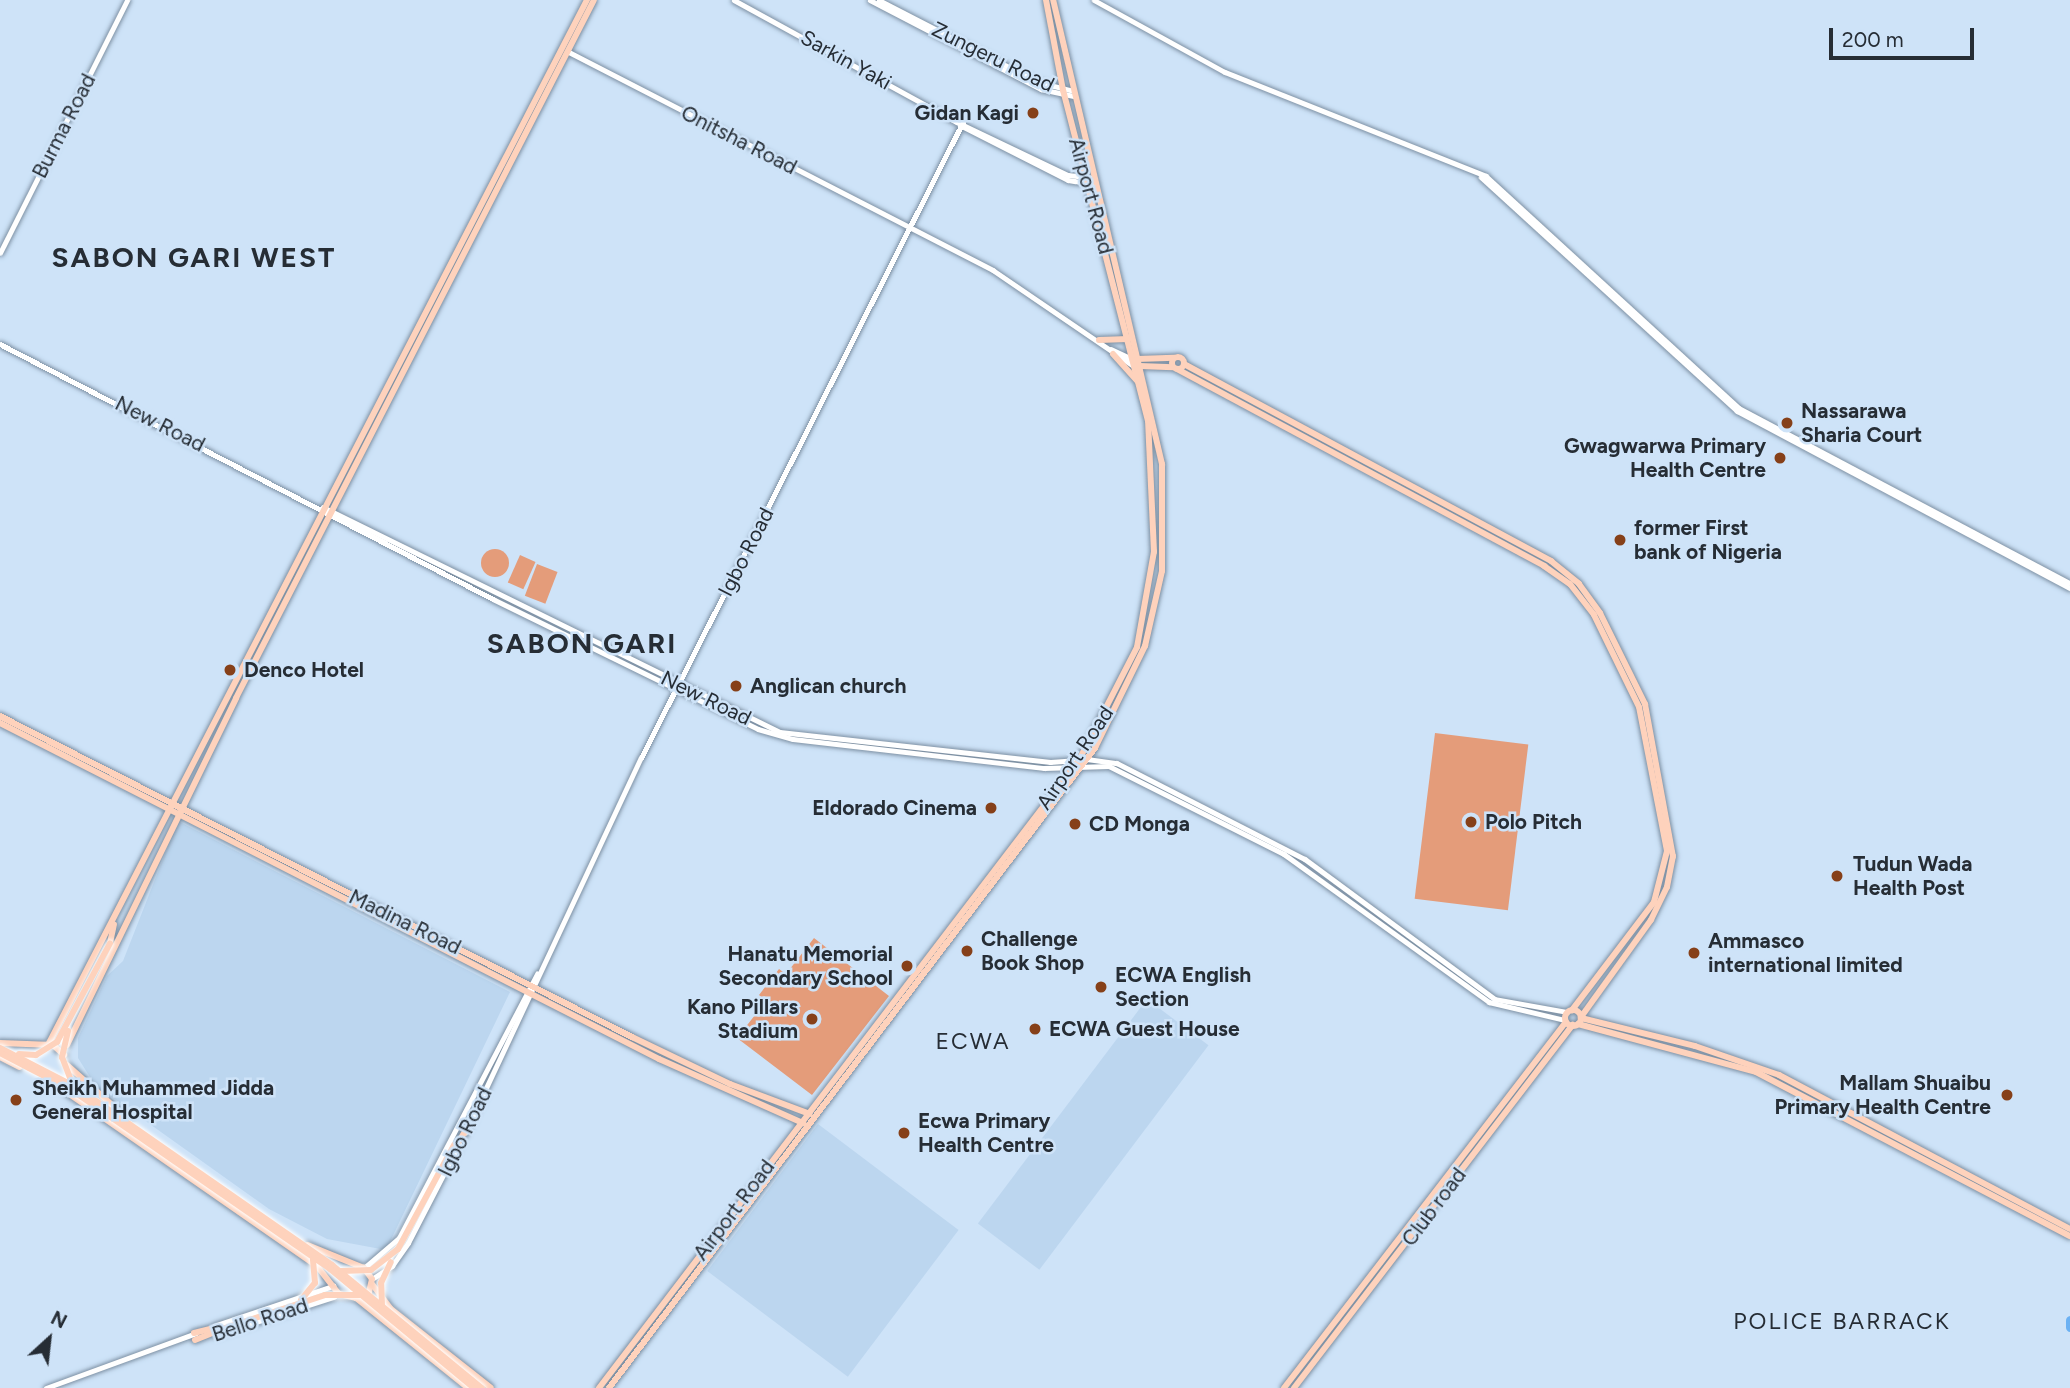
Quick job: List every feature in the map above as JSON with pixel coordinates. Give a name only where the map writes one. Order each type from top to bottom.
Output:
[{"type":"main road","points":[[491,1388],[391,1309],[364,1268],[347,1264],[255,1212],[91,1093],[65,1064],[63,1053],[177,810],[326,510],[587,0]]},
{"type":"main road","points":[[441,289],[569,52],[593,0]]},
{"type":"main road","name":"Airport Road","points":[[609,1388],[1081,762],[1135,670],[1153,601],[1164,499],[1138,363],[1046,0]]},
{"type":"main road","name":"Airport Road","points":[[1053,0],[1068,93]]},
{"type":"main road","name":"Airport Road","points":[[1091,181],[1128,339],[1138,363],[1155,491],[1153,601]]},
{"type":"main road","points":[[1099,340],[1128,339]]},
{"type":"main road","points":[[1113,354],[1139,384]]},
{"type":"main road","points":[[1138,363],[1181,357],[1184,364],[1550,561],[1587,594],[1640,691],[1671,823],[1670,877],[1640,929],[1574,1021],[1284,1388]]},
{"type":"main road","points":[[1174,358],[1175,368]]},
{"type":"main road","points":[[1138,363],[1175,368],[1534,560],[1578,593],[1634,693],[1664,825],[1663,878],[1640,929],[1569,1011]]},
{"type":"main road","points":[[1175,368],[1184,364]]},
{"type":"main road","name":"Madina Road","points":[[0,716],[529,993],[809,1124]]},
{"type":"main road","name":"Madina Road","points":[[0,723],[730,1084],[815,1116]]},
{"type":"main road","name":"Airport Road","points":[[599,1388],[800,1122],[1081,762]]},
{"type":"main road","points":[[39,1076],[31,1059],[46,1045],[177,810]]},
{"type":"main road","points":[[76,1087],[63,1065],[63,1046],[111,943],[115,921]]},
{"type":"main road","points":[[14,1054],[36,1055],[57,1042],[111,943],[124,925]]},
{"type":"main road","points":[[1569,1011],[1574,1021],[1756,1072],[2070,1236]]},
{"type":"main road","points":[[1569,1011],[1574,1021]]},
{"type":"main road","points":[[1574,1021],[1695,1046],[1779,1075],[2070,1229]]},
{"type":"main road","name":"Club road","points":[[1294,1388],[1574,1021]]},
{"type":"main road","points":[[0,1045],[46,1045],[63,1053]]},
{"type":"main road","points":[[0,1045],[76,1087],[339,1271],[482,1388]]},
{"type":"main road","points":[[0,1055],[47,1079],[332,1282],[341,1295],[359,1297]]},
{"type":"main road","points":[[0,1055],[73,1091],[313,1259],[468,1388]]},
{"type":"main road","points":[[47,1079],[61,1073],[65,1064]]},
{"type":"main road","points":[[339,1271],[371,1270],[398,1250],[455,1146],[458,1126]]},
{"type":"main road","points":[[382,1306],[383,1275],[466,1130]]},
{"type":"main road","points":[[195,1337],[308,1295],[316,1276],[313,1259]]},
{"type":"main road","points":[[332,1282],[347,1264]]},
{"type":"main road","points":[[359,1297],[372,1281]]},
{"type":"main road","points":[[224,1327],[335,1293],[359,1297],[474,1388]]},
{"type":"street","name":"Burma Road","points":[[0,253],[127,0]]},
{"type":"street","name":"Sarkin Yaki","points":[[734,0],[963,125],[1068,175],[1091,181]]},
{"type":"street","points":[[870,0],[1068,93]]},
{"type":"street","name":"Zungeru Road","points":[[879,0],[1068,93]]},
{"type":"street","points":[[1094,0],[1225,72],[1480,176],[1737,411],[2070,586]]},
{"type":"street","name":"Onitsha Road","points":[[569,52],[911,226],[1003,276],[1107,347]]},
{"type":"street","name":"Igbo Road","points":[[372,1281],[392,1266],[408,1243],[466,1130],[539,971],[676,691],[963,125]]},
{"type":"street","name":"New Road","points":[[0,344],[676,691],[780,734],[1050,762],[1081,762],[1119,770],[1284,854],[1494,1001]]},
{"type":"street","points":[[1107,347],[1138,363]]},
{"type":"street","points":[[1107,347],[1113,354],[1138,363]]},
{"type":"street","name":"New Road","points":[[326,510],[780,734]]},
{"type":"street","name":"Igbo Road","points":[[364,1268],[399,1238],[529,993]]},
{"type":"street","points":[[1494,1001],[1569,1011]]},
{"type":"street","points":[[1494,1001],[1574,1021]]},
{"type":"street","name":"Bello Road","points":[[195,1337],[332,1282]]},
{"type":"street","name":"Bello Road","points":[[46,1388],[195,1337],[341,1295]]},
{"type":"shaded area","points":[[495,549],[505,553],[509,563],[505,573],[495,577],[485,573],[481,563],[485,553]]},
{"type":"shaded area","points":[[520,555],[536,562],[523,589],[508,582]]},
{"type":"shaded area","points":[[537,564],[558,572],[545,604],[525,596]]},
{"type":"shaded area","name":"Polo Pitch","points":[[1435,733],[1528,744],[1508,910],[1415,899]]},
{"type":"shaded area","points":[[178,821],[510,992],[386,1250],[327,1239],[269,1209],[95,1085],[78,1058],[78,1038],[107,976],[123,961]]},
{"type":"shaded area","name":"Kano Pillars Stadium","points":[[814,938],[889,996],[812,1095],[737,1038],[766,1001],[759,995],[779,969],[786,974]]},
{"type":"shaded area","points":[[1147,999],[1208,1045],[1039,1270],[978,1223]]},
{"type":"shaded area","points":[[818,1124],[959,1230],[848,1377],[707,1271]]},
{"type":"waterway","points":[[2070,1320],[2070,1327]]},
{"type":"place","name":"Gidan Kagi","points":[[1033,113]]},
{"type":"place","name":"Nassarawa Sharia Court","points":[[1787,423]]},
{"type":"place","name":"Gwagwarwa Primary Health Centre","points":[[1780,458]]},
{"type":"place","name":"former First bank of Nigeria","points":[[1620,540]]},
{"type":"place","name":"Denco Hotel","points":[[230,670]]},
{"type":"place","name":"Anglican church","points":[[736,686]]},
{"type":"place","name":"Eldorado Cinema","points":[[991,808]]},
{"type":"place","name":"Polo Pitch","points":[[1471,822]]},
{"type":"place","name":"CD Monga","points":[[1075,824]]},
{"type":"place","name":"Tudun Wada Health Post","points":[[1837,876]]},
{"type":"place","name":"Challenge Book Shop","points":[[967,951]]},
{"type":"place","name":"Ammasco international limited","points":[[1694,953]]},
{"type":"place","name":"Hanatu Memorial Secondary School","points":[[907,966]]},
{"type":"place","name":"ECWA English Section","points":[[1101,987]]},
{"type":"place","name":"Kano Pillars Stadium","points":[[812,1019]]},
{"type":"place","name":"ECWA Guest House","points":[[1035,1029]]},
{"type":"place","name":"Mallam Shuaibu Primary Health Centre","points":[[2007,1095]]},
{"type":"place","name":"Sheikh Muhammed Jidda General Hospital","points":[[16,1100]]},
{"type":"place","name":"Ecwa Primary Health Centre","points":[[904,1133]]},
{"type":"district","name":"SABON GARI WEST","points":[[194,257]]},
{"type":"district","name":"SABON GARI","points":[[582,643]]},
{"type":"district","name":"ECWA","points":[[973,1041]]},
{"type":"district","name":"POLICE BARRACK","points":[[1842,1321]]}]
